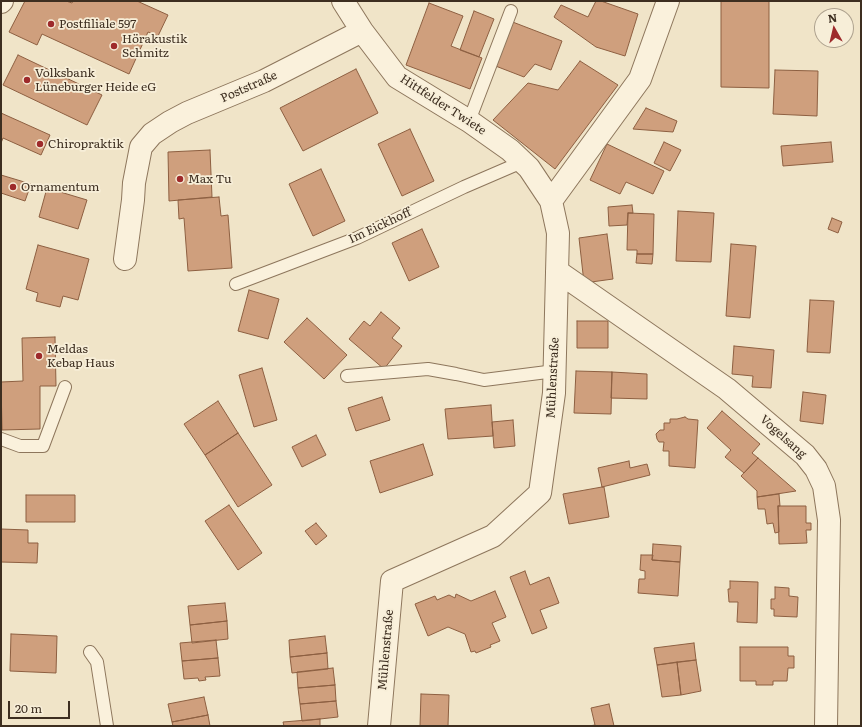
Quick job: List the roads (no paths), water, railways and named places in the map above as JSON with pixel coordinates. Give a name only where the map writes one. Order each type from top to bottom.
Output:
[{"type":"street","name":"Hittfelder Twiete","points":[[343,1],[362,31],[397,77],[469,121],[510,150],[529,168],[551,202]]},
{"type":"street","points":[[551,202],[640,79],[668,1]]},
{"type":"street","name":"Poststraße","points":[[125,259],[134,183],[141,147],[152,134],[170,122],[264,81],[362,31]]},
{"type":"street","name":"Mühlenstraße","points":[[379,726],[392,581],[493,536],[540,493],[554,393],[555,371],[558,233],[551,202]]},
{"type":"street","name":"Vogelsang","points":[[557,271],[727,389],[805,455],[816,469],[824,486],[829,520],[826,726]]},
{"type":"lane","points":[[469,121],[511,11]]},
{"type":"lane","name":"Im Eickhoff","points":[[236,284],[357,238],[464,187],[522,162]]},
{"type":"lane","points":[[347,376],[428,369],[484,380],[555,371]]},
{"type":"lane","points":[[1,439],[20,446],[42,446],[64,387]]},
{"type":"lane","points":[[90,652],[97,662],[107,726]]},
{"type":"place","name":"Postfiliale 597","points":[[51,24]]},
{"type":"place","name":"Hörakustik Schmitz","points":[[114,46]]},
{"type":"place","name":"Volksbank Lüneburger Heide eG","points":[[27,80]]},
{"type":"place","name":"Chiropraktik","points":[[40,144]]},
{"type":"place","name":"Max Tu","points":[[180,179]]},
{"type":"place","name":"Ornamentum","points":[[13,187]]},
{"type":"place","name":"Meldas Kebap Haus","points":[[39,356]]}]
